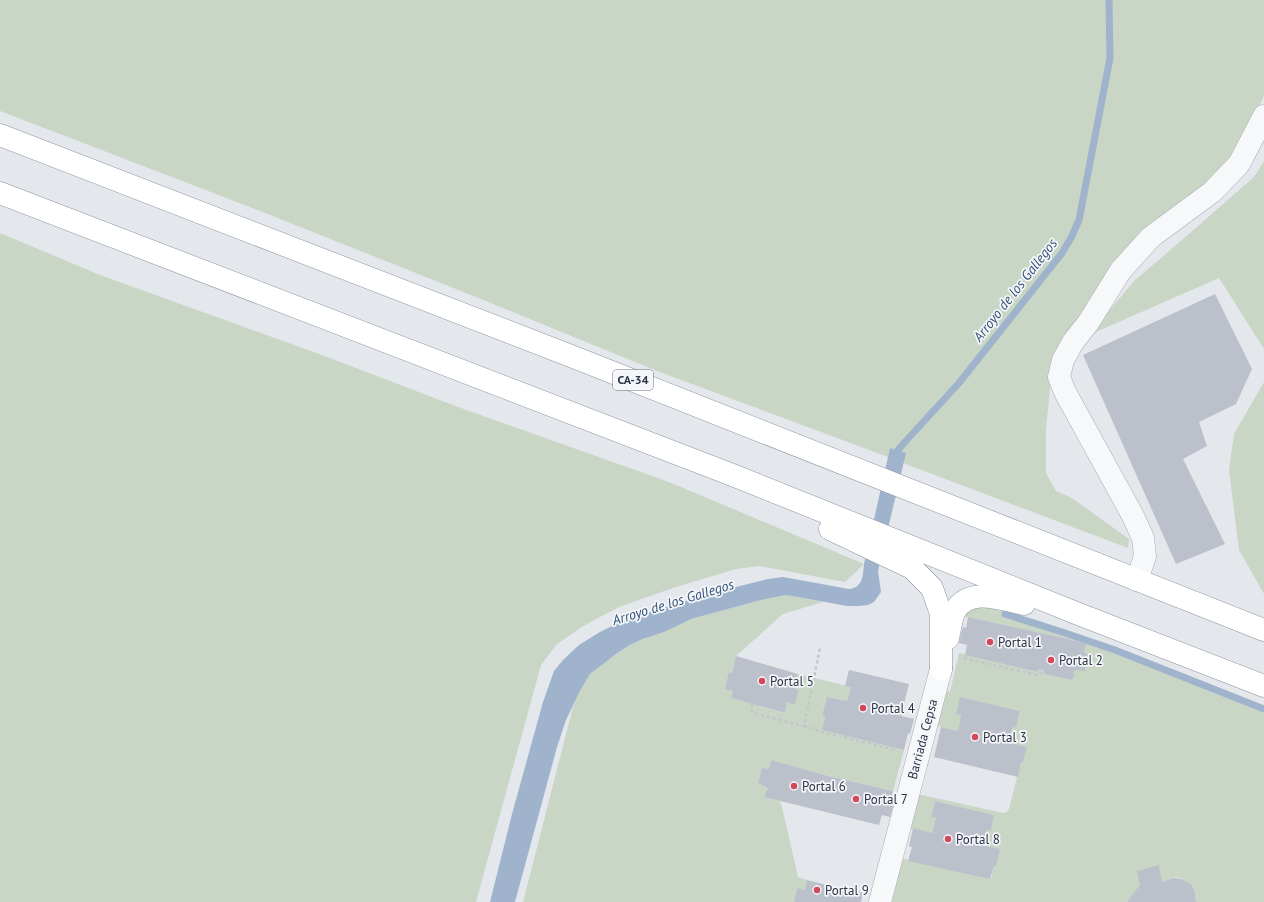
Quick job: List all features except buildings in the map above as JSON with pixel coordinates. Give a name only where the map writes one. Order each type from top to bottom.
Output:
[{"type":"highway","name":"CA-34","points":[[0,135],[556,350],[1264,630]]},
{"type":"highway","points":[[0,193],[735,476],[1076,613],[1264,686]]},
{"type":"highway","points":[[735,476],[802,517],[912,568],[932,588],[937,601],[941,614],[943,661]]},
{"type":"highway","points":[[943,661],[955,611],[968,599],[977,596],[987,596],[1076,613]]},
{"type":"street","points":[[1138,580],[1145,556],[1143,538],[1134,516],[1064,392],[1059,377],[1063,360],[1073,342],[1088,323],[1121,270],[1151,237],[1212,192],[1239,164],[1264,116]]},
{"type":"street","name":"Barriada Cepsa","points":[[880,902],[900,819],[943,661]]},
{"type":"path","points":[[804,726],[820,648]]},
{"type":"path","points":[[943,661],[1037,675],[1040,674],[1042,670]]},
{"type":"path","points":[[752,704],[751,709],[753,713],[918,756]]},
{"type":"green space","points":[[0,0],[1264,0],[1264,96],[1237,153],[1213,182],[1155,223],[1051,377],[1046,430],[1046,473],[1056,491],[1072,498],[1129,539],[1128,548],[903,463],[905,453],[890,448],[888,457],[657,371],[255,209],[0,111]]},
{"type":"green space","points":[[1264,161],[1264,349],[1219,278],[1089,335],[1134,281],[1254,177]]},
{"type":"green space","points":[[0,233],[100,275],[322,355],[458,407],[669,482],[864,564],[845,582],[759,566],[736,569],[673,588],[619,607],[585,625],[557,644],[541,665],[476,902],[0,902]]},
{"type":"green space","points":[[1264,382],[1264,594],[1239,550],[1229,470],[1234,434]]},
{"type":"green space","points":[[786,595],[823,602],[783,614],[736,656],[732,673],[730,672],[733,691],[731,698],[784,713],[787,702],[795,704],[799,691],[795,689],[798,674],[851,687],[847,701],[827,697],[822,715],[825,716],[822,730],[904,750],[893,791],[832,777],[771,760],[769,769],[762,768],[758,783],[768,788],[765,797],[780,801],[798,877],[807,880],[805,890],[797,888],[794,902],[523,902],[573,707],[590,674],[630,645],[691,619],[761,600]]},
{"type":"green space","points":[[981,606],[1033,619],[1076,633],[1264,706],[1264,902],[1196,902],[1195,892],[1186,881],[1172,878],[1162,882],[1159,865],[1127,902],[880,902],[891,856],[991,879],[994,866],[984,846],[987,830],[991,831],[994,815],[935,801],[931,817],[936,818],[932,833],[899,826],[908,792],[1003,813],[1007,812],[1009,809],[1021,762],[1023,763],[1027,747],[1009,742],[1013,727],[1016,728],[1020,711],[960,697],[961,715],[958,731],[941,727],[933,722],[944,690],[950,692],[959,653],[1038,672],[1039,669],[1044,670],[1043,674],[1072,680],[1075,675],[1073,673],[1075,670],[1085,670],[1088,654],[1084,653],[1086,643],[963,616],[963,612]]},
{"type":"water","points":[[890,448],[906,453],[878,571],[881,592],[874,602],[868,605],[847,606],[786,595],[761,600],[691,619],[664,632],[643,639],[616,654],[590,674],[566,720],[557,747],[515,902],[490,902],[512,814],[543,702],[554,671],[563,660],[579,645],[622,621],[708,594],[768,579],[783,577],[849,589],[854,588],[860,584],[863,576],[864,564]]},
{"type":"waterway","name":"Arroyo de los Gallegos","points":[[898,450],[959,383],[1062,253],[1071,238],[1079,220],[1110,58],[1109,0]]},
{"type":"waterway","points":[[1005,614],[1115,650],[1264,709]]},
{"type":"place","name":"Portal 1","points":[[990,642]]},
{"type":"place","name":"Portal 2","points":[[1051,660]]},
{"type":"place","name":"Portal 5","points":[[762,681]]},
{"type":"place","name":"Portal 4","points":[[863,708]]},
{"type":"place","name":"Portal 3","points":[[975,737]]},
{"type":"place","name":"Portal 6","points":[[794,786]]},
{"type":"place","name":"Portal 7","points":[[856,799]]},
{"type":"place","name":"Portal 8","points":[[948,839]]},
{"type":"place","name":"Portal 9","points":[[817,890]]}]
